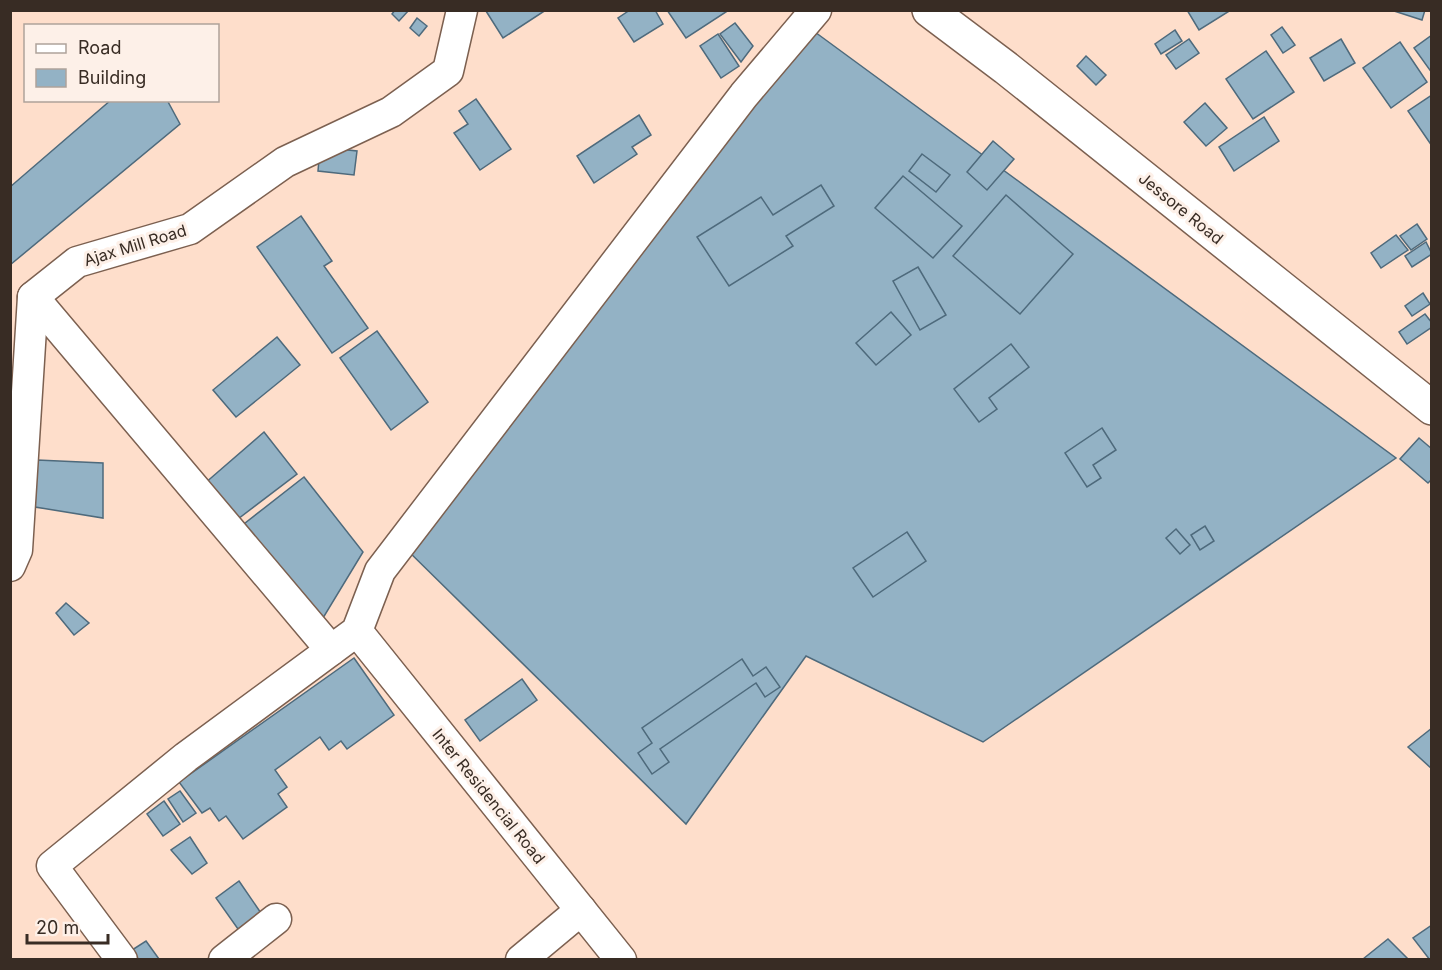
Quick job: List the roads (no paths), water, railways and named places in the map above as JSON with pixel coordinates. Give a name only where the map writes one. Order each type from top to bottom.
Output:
[{"type":"highway","name":"Jessore Road","points":[[929,10],[1006,68],[1431,408]]},
{"type":"street","name":"Ajax Mill Road","points":[[33,297],[77,262],[190,229],[285,162],[391,112],[448,71],[462,10]]},
{"type":"street","points":[[122,960],[52,866],[186,757],[357,631],[380,572],[744,95],[816,10]]},
{"type":"street","points":[[10,566],[17,550],[18,540],[33,297]]},
{"type":"street","points":[[33,297],[331,650]]},
{"type":"street","name":"Inter Residencial Road","points":[[357,631],[621,960]]},
{"type":"street","points":[[520,960],[580,910]]},
{"type":"street","points":[[224,960],[276,919]]}]
